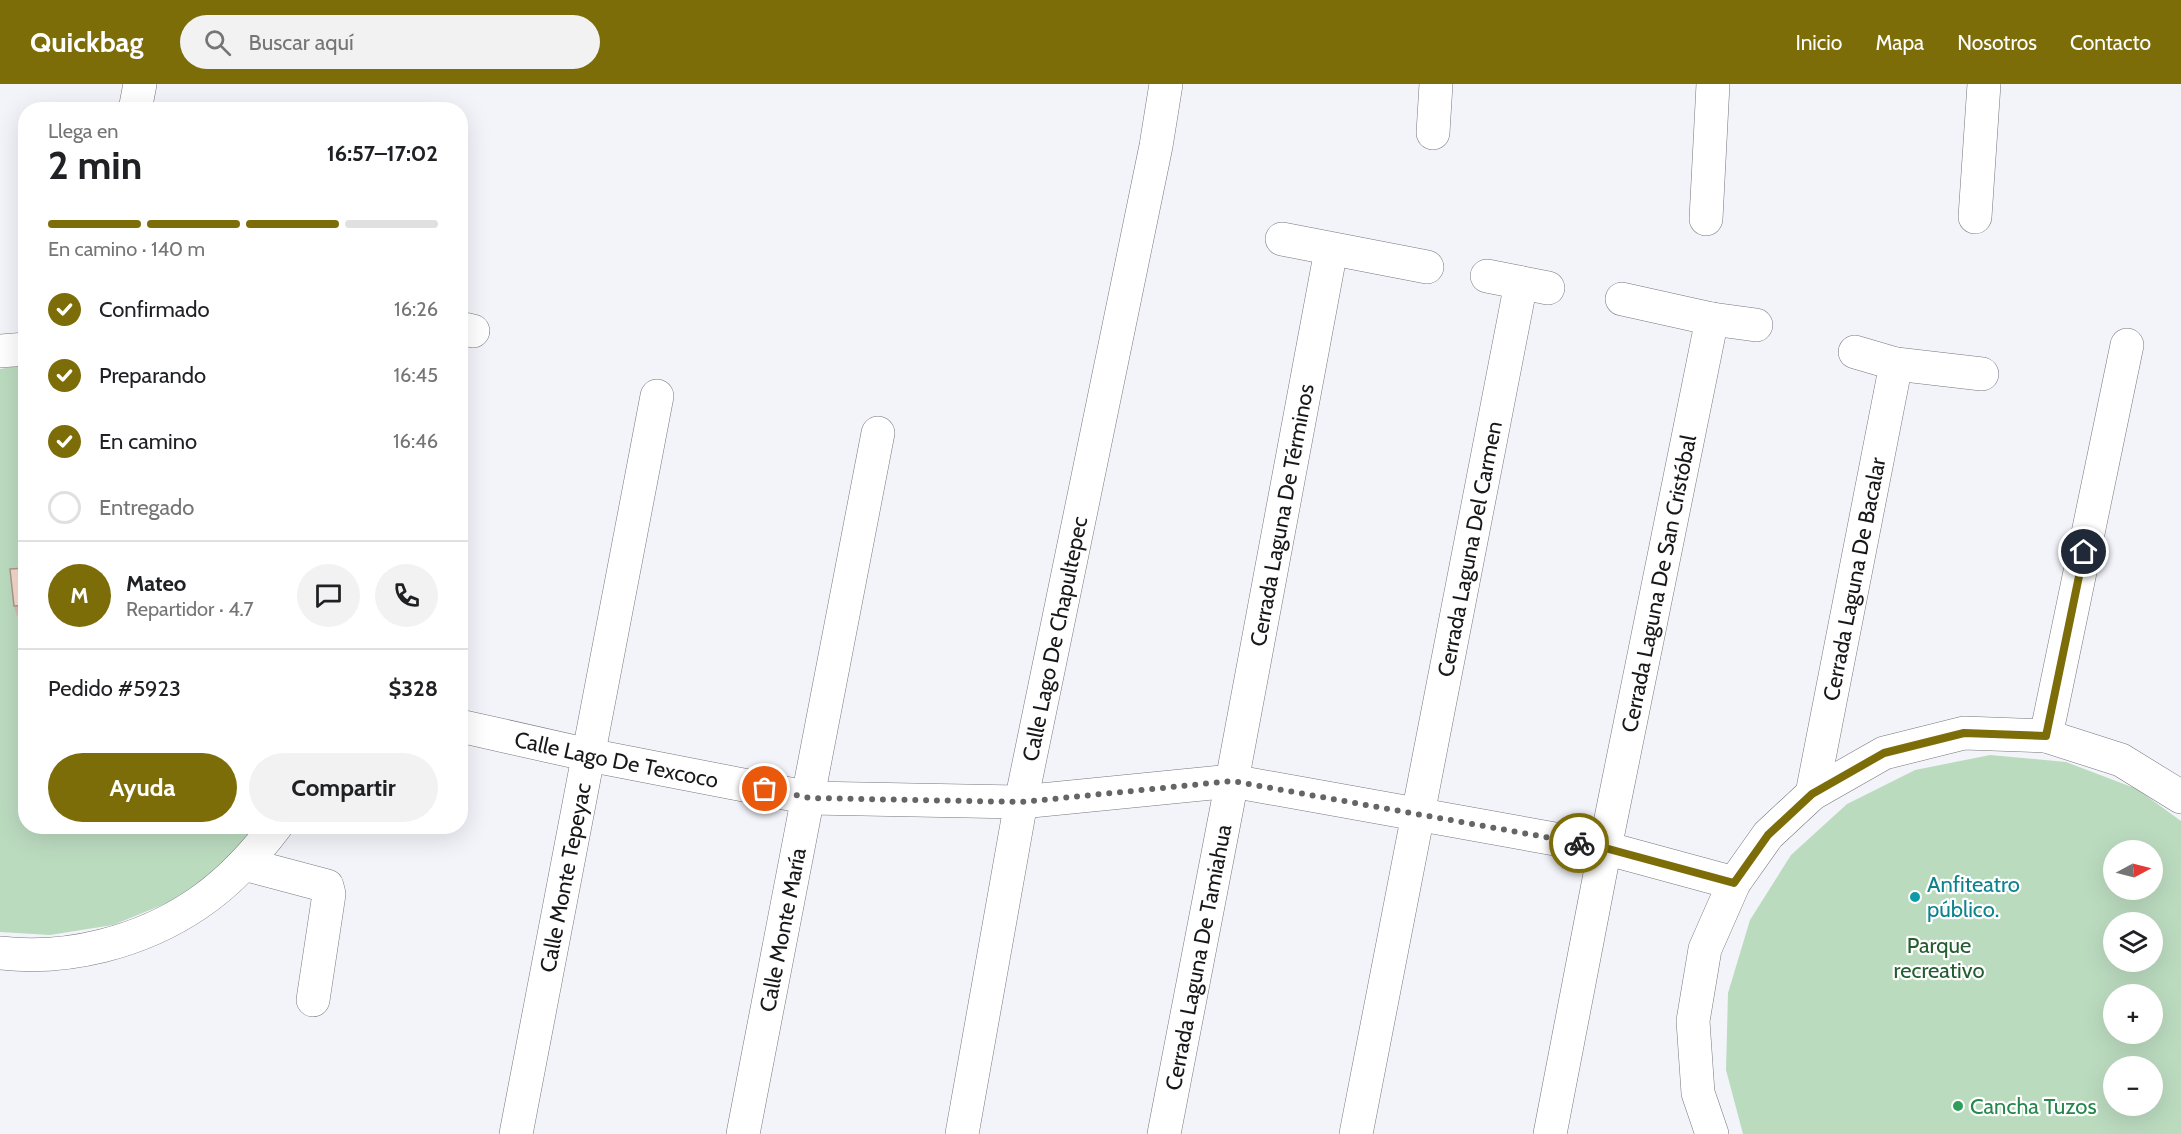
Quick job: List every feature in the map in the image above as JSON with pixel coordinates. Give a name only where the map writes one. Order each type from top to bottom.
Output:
[{"type":"street","points":[[137,102],[140,84]]},
{"type":"street","name":"Calle Lago De Chapultepec","points":[[962,1134],[1022,802],[1156,146],[1166,84]]},
{"type":"street","points":[[1433,134],[1436,84]]},
{"type":"street","points":[[1706,219],[1713,84]]},
{"type":"street","points":[[1975,217],[1984,84]]},
{"type":"street","points":[[1282,239],[1426,267]]},
{"type":"street","name":"Cerrada Laguna De Términos","points":[[1232,781],[1331,250]]},
{"type":"street","name":"Cerrada Laguna Del Carmen","points":[[1356,1134],[1418,814],[1534,286],[1487,276]]},
{"type":"street","points":[[1622,299],[1712,319],[1756,325]]},
{"type":"street","name":"Cerrada Laguna De San Cristóbal","points":[[1550,1134],[1605,848],[1712,319]]},
{"type":"street","points":[[2046,736],[2127,345]]},
{"type":"street","points":[[0,351],[18,350]]},
{"type":"street","points":[[1855,352],[1896,364],[1982,374]]},
{"type":"street","name":"Cerrada Laguna De Bacalar","points":[[1812,794],[1896,364]]},
{"type":"street","name":"Calle Monte Tepeyac","points":[[516,1134],[657,396]]},
{"type":"street","name":"Calle Monte María","points":[[743,1134],[810,798],[878,433]]},
{"type":"street","name":"Calle Lago De Texcoco","points":[[468,728],[589,755],[810,798],[1022,802],[1232,781],[1605,848],[1734,883]]},
{"type":"street","points":[[1712,1134],[1698,1093],[1694,1021],[1705,949],[1734,883],[1768,835],[1812,794],[1884,753],[1964,733],[2046,736],[2121,759],[2181,797]]},
{"type":"street","name":"Cerrada Laguna De Tamiahua","points":[[1164,1134],[1232,781]]},
{"type":"street","points":[[0,953],[23,956],[85,950],[144,933],[198,904],[244,864],[269,834]]},
{"type":"street","points":[[244,864],[327,885],[329,894],[313,1000]]},
{"type":"green space","points":[[18,366],[18,834],[253,834],[224,865],[172,901],[113,925],[50,935],[0,932],[0,369]]},
{"type":"green space","name":"Parque recreativo","points":[[1990,755],[2066,762],[2137,789],[2181,821],[2181,1134],[1743,1134],[1726,1070],[1728,993],[1750,920],[1791,855],[1847,804],[1915,770]]},
{"type":"building","points":[[18,568],[18,606],[14,606],[10,569]]},
{"type":"way so far","points":[[765,789],[810,798],[1022,802],[1232,781],[1579,843]]},
{"type":"place","name":"Anfiteatro público.","points":[[1915,897]]},
{"type":"place","name":"Cancha Tuzos","points":[[1958,1106]]},
{"type":"route","points":[[1579,843],[1734,883],[1768,835],[1812,794],[1884,753],[1964,733],[2046,736],[2084,552]]}]
